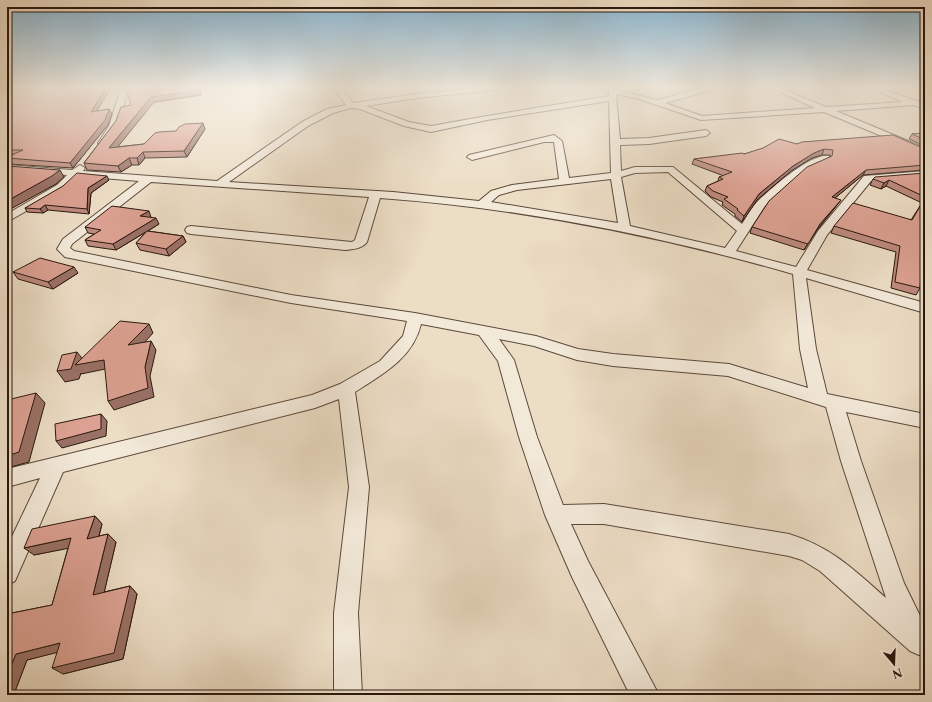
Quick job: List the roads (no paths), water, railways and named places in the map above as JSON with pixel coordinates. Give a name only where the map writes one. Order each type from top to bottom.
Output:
[{"type":"street","points":[[95,150],[113,126],[115,121]]},
{"type":"street","points":[[220,184],[311,121]]},
{"type":"street","points":[[398,121],[431,129],[473,121]]},
{"type":"street","points":[[614,121],[616,175],[624,227]]},
{"type":"street","points":[[853,121],[925,150]]},
{"type":"street","points":[[615,142],[648,141],[706,133]]},
{"type":"street","points":[[870,138],[911,135]]},
{"type":"street","points":[[472,157],[544,139],[554,138],[558,141],[564,180]]},
{"type":"street","points":[[729,252],[761,204],[801,169],[826,158]]},
{"type":"street","points":[[7,219],[61,186],[86,162]]},
{"type":"street","points":[[7,168],[77,172],[149,180],[375,195],[482,204],[554,214],[624,227],[729,252],[925,308]]},
{"type":"street","points":[[482,204],[495,193],[516,187],[564,180],[616,175],[634,170],[670,169],[678,174],[704,199],[743,230]]},
{"type":"street","points":[[922,646],[894,587],[851,461],[826,401],[808,349],[799,272],[822,234],[868,178],[925,174]]},
{"type":"street","points":[[149,180],[67,242],[63,249],[70,254],[291,299],[415,318],[536,341],[577,354],[613,360],[729,370],[826,401],[925,422]]},
{"type":"street","points":[[191,230],[345,246],[354,245],[361,242],[375,195]]},
{"type":"street","points":[[7,478],[154,440],[315,401],[346,389],[386,365],[410,338],[415,318]]},
{"type":"street","points":[[485,332],[506,360],[528,437],[556,515],[580,569],[645,695]]},
{"type":"street","points":[[346,389],[359,487],[346,613],[346,666],[348,695]]},
{"type":"street","points":[[7,573],[56,466]]},
{"type":"street","points":[[556,515],[580,513],[604,514],[789,545],[808,551],[828,563],[922,646]]}]
